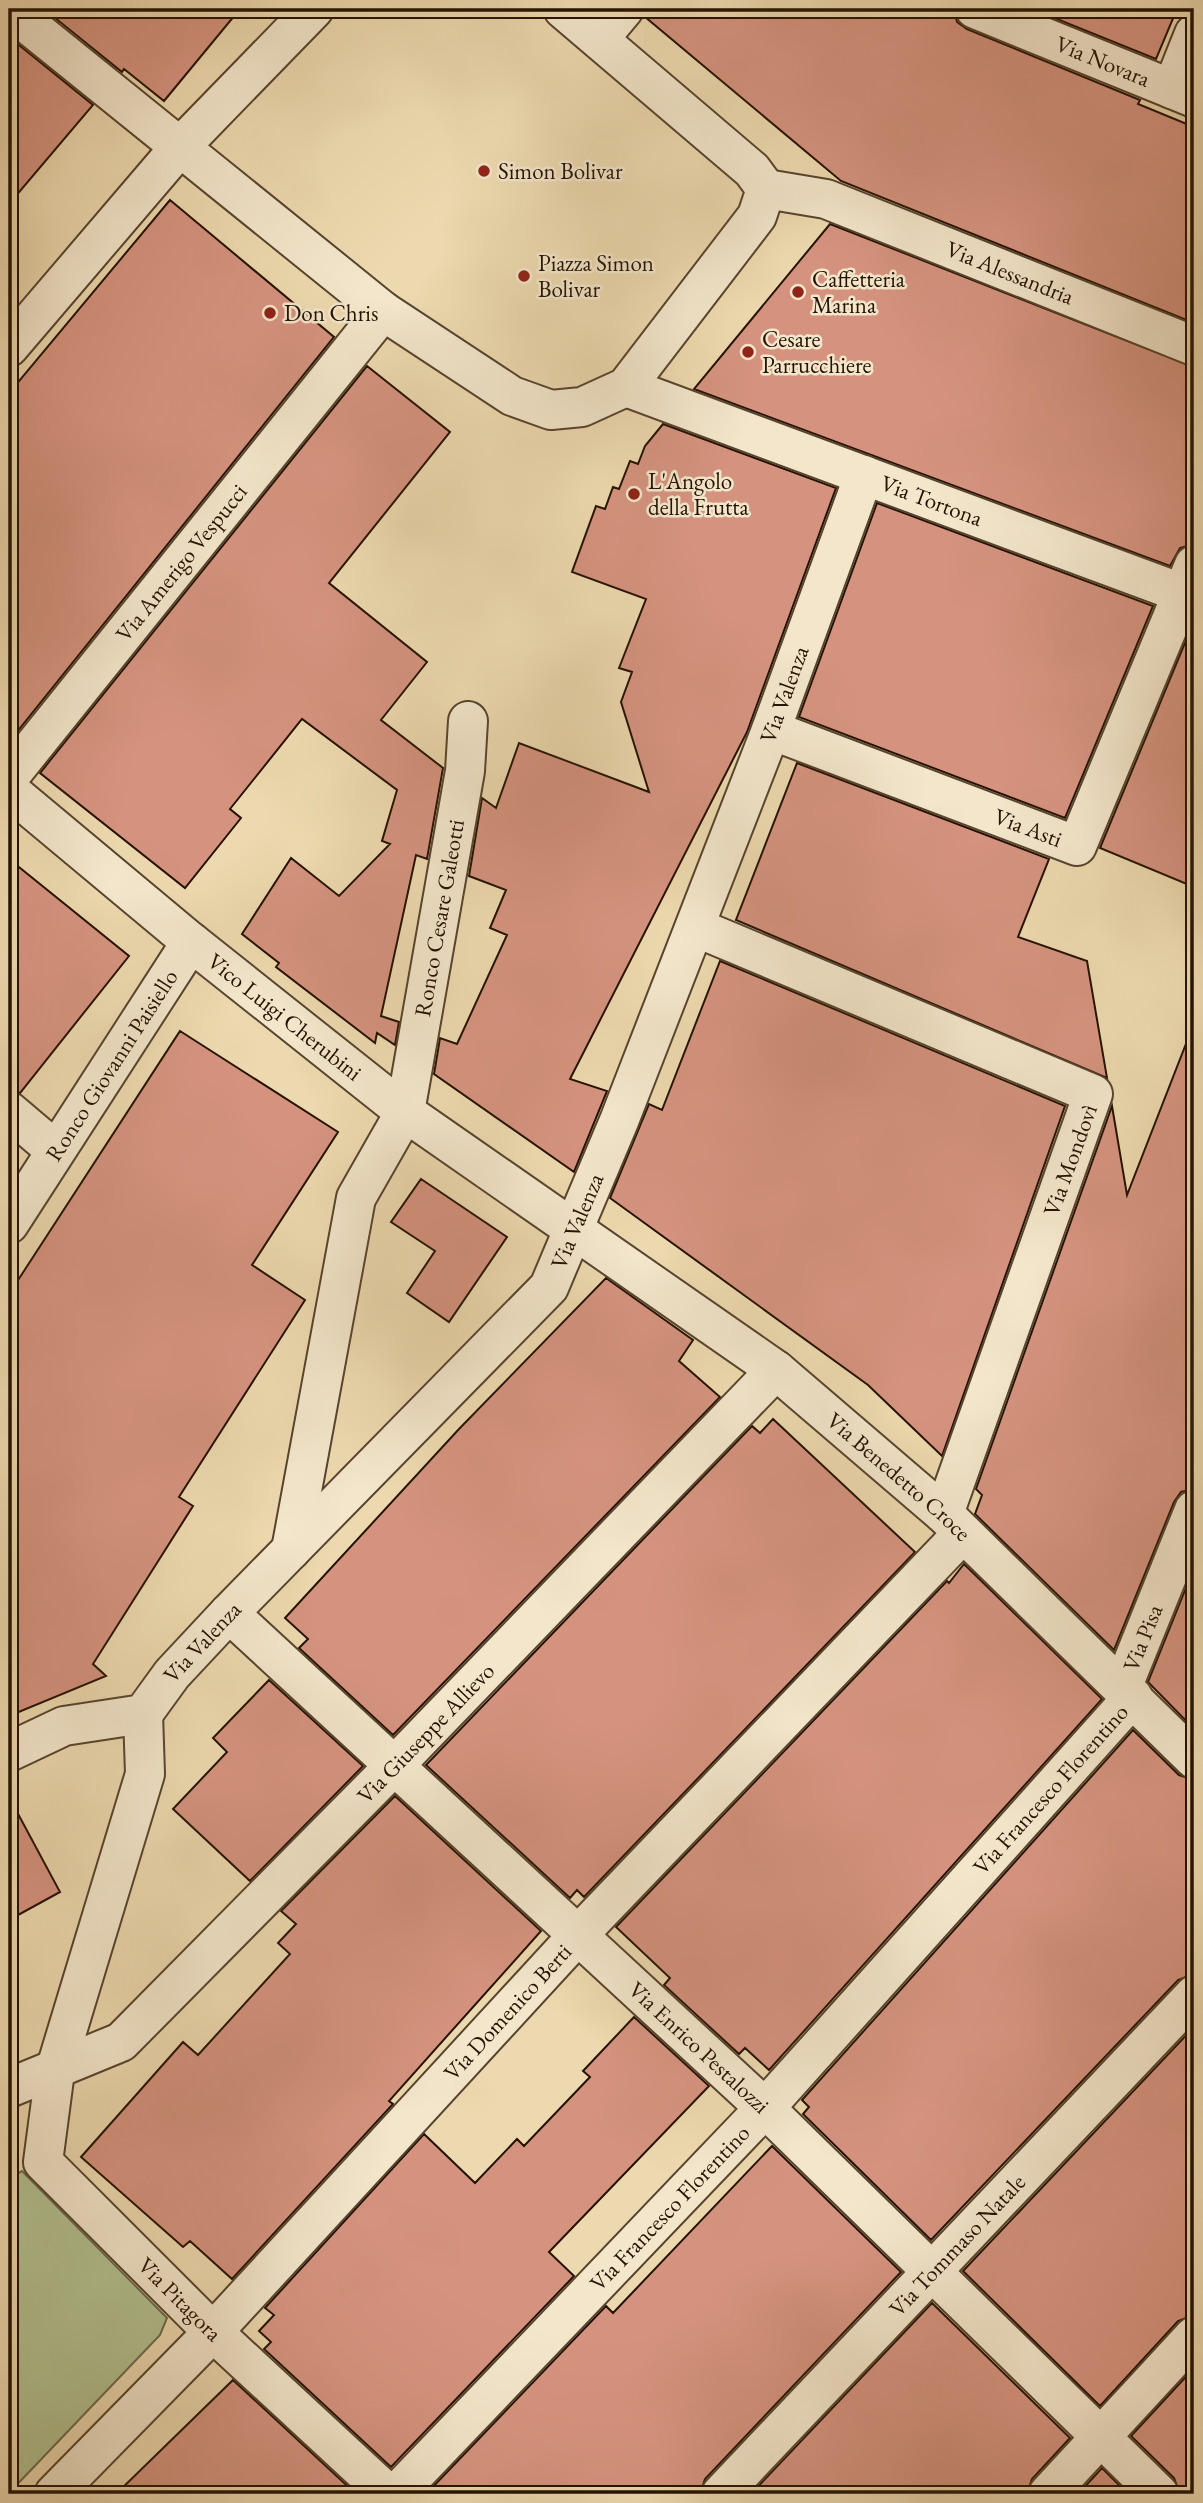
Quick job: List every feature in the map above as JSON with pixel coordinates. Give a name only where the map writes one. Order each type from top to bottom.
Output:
[{"type":"street","points":[[9,9],[145,122],[383,311],[512,396],[551,410],[582,407],[626,387],[757,216],[766,189],[752,170],[563,9]]},
{"type":"street","points":[[9,347],[179,148],[314,9]]},
{"type":"street","points":[[599,39],[624,9]]},
{"type":"street","name":"Via Novara","points":[[975,9],[1183,93]]},
{"type":"street","points":[[1183,93],[1194,34]]},
{"type":"street","name":"Via Alessandria","points":[[766,189],[826,199],[1194,346]]},
{"type":"street","name":"Via Amerigo Vespucci","points":[[9,777],[383,311]]},
{"type":"street","name":"Via Tortona","points":[[626,387],[864,475],[1189,580]]},
{"type":"street","name":"Via Valenza","points":[[143,1714],[172,1674],[229,1613],[549,1287],[695,927],[771,730],[864,475]]},
{"type":"street","name":"Via Asti","points":[[771,730],[1077,846],[1189,580]]},
{"type":"street","name":"Ronco Cesare Galeotti","points":[[291,1550],[356,1198],[405,1112],[465,771],[468,721]]},
{"type":"street","name":"Vico Luigi Cherubini","points":[[9,790],[191,942],[405,1112],[574,1228]]},
{"type":"street","name":"Via Mondovì","points":[[695,927],[1093,1094],[953,1524]]},
{"type":"street","name":"Ronco Giovanni Paisiello","points":[[9,1224],[191,942]]},
{"type":"street","points":[[9,1111],[55,1150]]},
{"type":"street","name":"Via Benedetto Croce","points":[[574,1228],[776,1370],[953,1524],[1194,1759]]},
{"type":"street","name":"Via Giuseppe Allievo","points":[[9,2088],[121,2042],[394,1766],[776,1370]]},
{"type":"street","name":"Via Pisa","points":[[1128,1692],[1194,1510]]},
{"type":"street","name":"Via Domenico Berti","points":[[54,2494],[213,2332],[953,1524]]},
{"type":"street","name":"Via Enrico Pestalozzi","points":[[229,1613],[765,2108],[1159,2494]]},
{"type":"street","name":"Via Francesco Florentino","points":[[396,2494],[765,2108],[1128,1692]]},
{"type":"street","points":[[9,1752],[64,1726],[143,1714],[145,1774],[55,2071]]},
{"type":"street","name":"Via Tommaso Natale","points":[[721,2494],[1194,1995]]},
{"type":"street","name":"Via Pitagora","points":[[55,2071],[43,2162],[213,2332],[388,2494]]},
{"type":"street","points":[[1048,2494],[1194,2336]]},
{"type":"green space","points":[[22,2171],[167,2318],[160,2335],[9,2493],[9,2178]]},
{"type":"building","points":[[44,9],[240,9],[164,101],[124,69],[122,72]]},
{"type":"building","points":[[645,9],[954,9],[957,22],[967,29],[1140,100],[1138,104],[1194,127],[1194,323],[841,181],[644,16]]},
{"type":"building","points":[[1032,9],[1177,9],[1156,59]]},
{"type":"building","points":[[9,37],[93,105],[9,204]]},
{"type":"building","points":[[170,200],[334,337],[9,742],[9,393]]},
{"type":"building","points":[[830,224],[1194,367],[1194,544],[1180,548],[1170,566],[694,389]]},
{"type":"building","points":[[367,366],[450,432],[329,583],[427,662],[381,720],[443,768],[427,859],[416,855],[381,1016],[399,1022],[395,1045],[377,1033],[375,1043],[276,967],[279,963],[242,934],[291,858],[339,896],[390,844],[382,841],[397,790],[302,719],[230,809],[241,818],[185,888],[40,773]]},
{"type":"building","points":[[663,424],[836,488],[747,732],[570,1079],[607,1091],[574,1172],[434,1074],[440,1038],[457,1044],[507,935],[490,928],[506,890],[469,876],[482,798],[496,808],[519,743],[649,792],[621,702],[632,672],[619,668],[646,599],[572,572],[596,506],[605,509],[613,487],[619,489],[630,461],[638,464],[645,446]]},
{"type":"building","points":[[877,503],[1153,606],[1065,818],[799,717]]},
{"type":"building","points":[[1194,621],[1194,887],[1100,848]]},
{"type":"building","points":[[797,763],[1049,859],[1018,937],[1087,961],[1107,1078],[736,920]]},
{"type":"building","points":[[9,859],[129,956],[20,1093],[9,1090]]},
{"type":"building","points":[[720,961],[1065,1106],[942,1456],[868,1385],[610,1198],[649,1104],[662,1110]]},
{"type":"building","points":[[180,1031],[338,1132],[252,1265],[305,1300],[179,1497],[193,1506],[93,1664],[106,1676],[9,1716],[9,1294]]},
{"type":"building","points":[[1191,1031],[1194,1032],[1194,1489],[1181,1492],[1174,1502],[1114,1650],[975,1514],[982,1495],[976,1489],[1112,1106],[1127,1195]]},
{"type":"building","points":[[421,1179],[507,1237],[449,1322],[407,1293],[435,1251],[391,1222]]},
{"type":"building","points":[[606,1278],[693,1340],[679,1361],[720,1397],[393,1735],[299,1648],[308,1639],[285,1618],[459,1429]]},
{"type":"building","points":[[773,1419],[915,1552],[584,1897],[577,1890],[570,1898],[426,1765],[752,1426],[760,1433]]},
{"type":"building","points":[[964,1564],[1102,1699],[769,2070],[745,2048],[739,2054],[664,1985],[670,1978],[616,1927],[947,1581],[949,1583]]},
{"type":"building","points":[[1194,1568],[1194,1729],[1148,1682]]},
{"type":"building","points":[[269,1680],[363,1766],[250,1881],[173,1809],[227,1752],[213,1738]]},
{"type":"building","points":[[1133,1730],[1179,1775],[1194,1780],[1194,1974],[1178,1980],[931,2240],[803,2114],[809,2107],[802,2100]]},
{"type":"building","points":[[395,1796],[541,1931],[389,2101],[393,2104],[232,2279],[190,2241],[183,2247],[81,2157],[183,2042],[198,2055],[290,1954],[278,1943],[296,1924],[281,1911]]},
{"type":"building","points":[[9,1797],[60,1892],[9,1920]]},
{"type":"building","points":[[634,2017],[709,2086],[549,2252],[574,2276],[391,2467],[264,2349],[271,2342],[259,2331],[274,2315],[265,2308],[424,2134],[475,2183],[517,2139],[524,2146],[590,2077],[583,2071]]},
{"type":"building","points":[[1194,2027],[1194,2315],[1178,2321],[1100,2406],[963,2271]]},
{"type":"building","points":[[772,2146],[901,2272],[705,2479],[700,2494],[426,2494],[606,2306],[613,2313]]},
{"type":"building","points":[[932,2303],[1070,2438],[1032,2479],[1027,2494],[751,2494]]},
{"type":"building","points":[[1194,2368],[1194,2494],[1180,2494],[1174,2478],[1131,2436]]},
{"type":"building","points":[[233,2380],[356,2494],[116,2494]]},
{"type":"building","points":[[1102,2468],[1128,2494],[1078,2494]]},
{"type":"place","name":"Simon Bolivar","points":[[484,171]]},
{"type":"place","name":"Piazza Simon Bolivar","points":[[524,276]]},
{"type":"place","name":"Caffetteria Marina","points":[[798,292]]},
{"type":"place","name":"Don Chris","points":[[270,313]]},
{"type":"place","name":"Cesare Parrucchiere","points":[[748,352]]},
{"type":"place","name":"L'Angolo della Frutta","points":[[634,494]]}]
